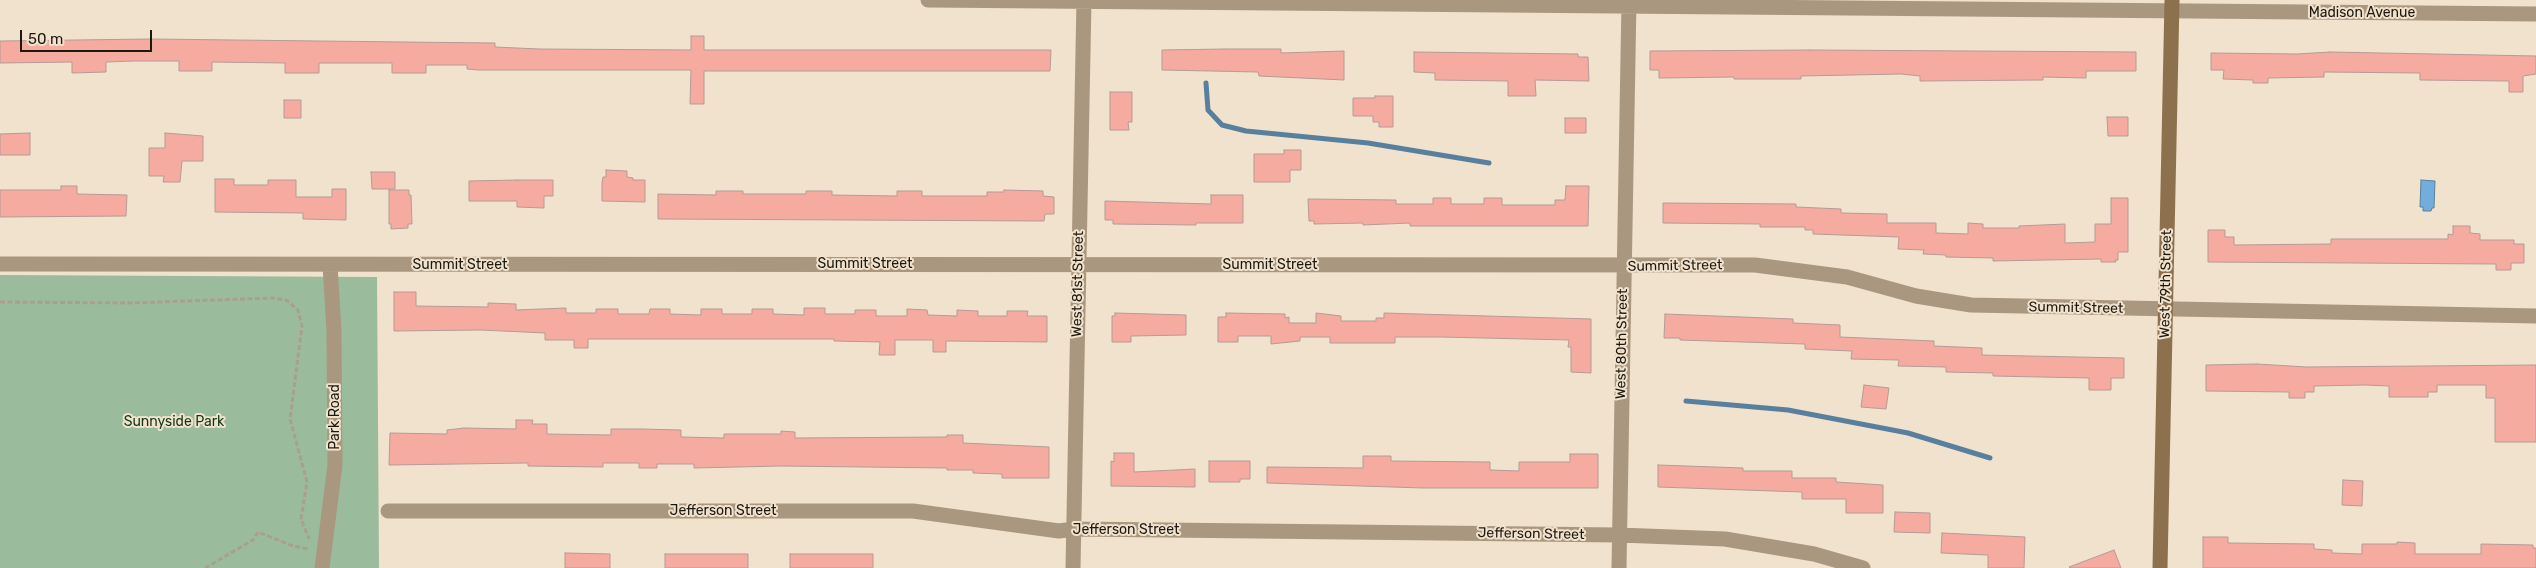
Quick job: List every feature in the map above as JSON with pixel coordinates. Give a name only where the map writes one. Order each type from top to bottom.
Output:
[{"type":"street","name":"Madison Avenue","points":[[928,0],[2172,6],[2536,14]]},
{"type":"street","name":"West 81st Street","points":[[1073,568],[1084,0]]},
{"type":"street","name":"West 80th Street","points":[[1619,568],[1629,3]]},
{"type":"street","name":"West 79th Street","points":[[2160,568],[2172,6]]},
{"type":"street","name":"Summit Street","points":[[0,264],[1079,264],[1623,267],[1755,265],[1847,277],[1916,296],[1971,305],[2536,316]]},
{"type":"street","name":"Park Road","points":[[322,568],[335,465],[334,331],[330,265]]},
{"type":"street","name":"Jefferson Street","points":[[388,511],[913,511],[1059,531],[1074,529],[1619,535],[1725,539],[1814,554],[1863,568]]},
{"type":"path","points":[[0,302],[131,303],[272,298],[286,300],[298,310],[302,338],[290,406],[290,418],[307,482],[301,519],[304,531],[315,546],[312,549],[302,548],[258,532],[253,540],[205,568]]},
{"type":"green space","name":"Sunnyside Park","points":[[0,275],[377,277],[379,568],[0,568]]},
{"type":"water","points":[[2421,180],[2435,181],[2434,208],[2431,211],[2423,211],[2423,207],[2420,207]]},
{"type":"building","points":[[691,36],[704,36],[704,50],[1051,50],[1050,71],[704,71],[704,104],[690,104],[691,70],[478,70],[467,69],[467,65],[426,65],[426,73],[392,73],[392,63],[319,63],[319,73],[285,73],[285,63],[212,62],[212,71],[179,71],[179,61],[134,61],[106,62],[106,72],[72,73],[72,62],[0,63],[0,41],[151,39],[495,43],[495,47],[539,49],[691,50]]},
{"type":"building","points":[[1281,49],[1281,53],[1344,51],[1344,80],[1259,76],[1258,72],[1162,70],[1162,50]]},
{"type":"building","points":[[1650,51],[2136,52],[2136,71],[2086,71],[2086,78],[2043,77],[2043,80],[1920,81],[1920,76],[1901,74],[1801,76],[1801,79],[1734,79],[1734,77],[1659,78],[1659,70],[1650,70]]},
{"type":"building","points":[[1414,52],[1578,54],[1578,57],[1588,57],[1589,81],[1535,80],[1536,96],[1508,96],[1508,81],[1435,80],[1435,73],[1414,72]]},
{"type":"building","points":[[2330,52],[2536,56],[2536,74],[2523,76],[2523,92],[2509,92],[2509,81],[2420,80],[2420,73],[2324,72],[2324,77],[2268,78],[2268,83],[2253,83],[2253,80],[2223,79],[2224,70],[2211,70],[2211,53],[2297,54]]},
{"type":"building","points":[[1110,92],[1132,92],[1132,122],[1128,122],[1129,130],[1110,130]]},
{"type":"building","points":[[1375,96],[1393,96],[1393,127],[1379,127],[1379,122],[1373,122],[1373,116],[1353,116],[1353,98],[1375,98]]},
{"type":"building","points":[[284,100],[301,100],[301,118],[284,118]]},
{"type":"building","points":[[2107,117],[2128,117],[2128,136],[2108,136]]},
{"type":"building","points":[[1565,118],[1586,118],[1586,133],[1565,133]]},
{"type":"building","points":[[30,133],[30,155],[0,155],[0,134]]},
{"type":"building","points":[[165,133],[203,136],[203,161],[182,161],[180,182],[163,182],[164,176],[149,176],[149,148],[165,148]]},
{"type":"building","points":[[1284,150],[1301,150],[1301,170],[1290,170],[1290,182],[1254,182],[1254,154],[1284,154]]},
{"type":"building","points":[[606,170],[627,171],[627,177],[633,178],[633,180],[645,180],[645,202],[602,201],[602,183],[603,177],[606,177]]},
{"type":"building","points":[[371,172],[395,172],[395,189],[372,189]]},
{"type":"building","points":[[215,179],[234,179],[234,185],[268,185],[268,180],[296,180],[296,197],[332,197],[332,189],[346,189],[346,220],[303,219],[303,213],[215,212]]},
{"type":"building","points":[[553,180],[553,196],[544,196],[544,208],[517,207],[517,201],[469,201],[469,181]]},
{"type":"building","points":[[61,186],[77,186],[77,194],[127,195],[126,216],[0,217],[0,190],[61,190]]},
{"type":"building","points":[[1566,186],[1589,186],[1588,226],[1410,226],[1410,223],[1363,225],[1363,223],[1314,224],[1314,221],[1309,221],[1308,199],[1396,200],[1396,204],[1433,204],[1433,198],[1451,198],[1451,204],[1484,204],[1484,198],[1502,198],[1502,205],[1555,205],[1555,200],[1565,200]]},
{"type":"building","points":[[389,190],[409,190],[409,195],[411,195],[412,224],[408,224],[408,228],[391,229],[391,224],[389,224]]},
{"type":"building","points":[[1004,190],[1043,191],[1043,196],[1054,197],[1054,214],[1045,214],[1044,221],[658,219],[658,194],[716,195],[716,191],[743,191],[743,194],[806,194],[806,191],[832,191],[832,195],[897,196],[897,191],[922,191],[922,196],[987,196],[987,192],[1004,192]]},
{"type":"building","points":[[1211,195],[1243,195],[1243,223],[1196,223],[1196,225],[1113,224],[1113,220],[1105,220],[1105,201],[1211,204]]},
{"type":"building","points":[[2111,198],[2128,198],[2128,252],[2118,252],[2118,260],[2115,260],[2116,262],[2101,262],[2101,259],[1993,261],[1993,258],[1946,257],[1946,255],[1923,254],[1924,250],[1898,249],[1899,237],[1813,234],[1813,230],[1805,230],[1805,227],[1760,227],[1760,224],[1663,223],[1663,203],[1796,204],[1796,207],[1841,209],[1841,213],[1887,214],[1887,223],[1936,223],[1936,233],[1968,234],[1968,223],[1983,224],[1983,228],[2019,228],[2019,226],[2065,224],[2065,243],[2095,242],[2095,224],[2111,224]]},
{"type":"building","points":[[2453,226],[2470,226],[2470,233],[2480,234],[2480,240],[2514,240],[2514,244],[2524,244],[2524,263],[2511,263],[2511,270],[2496,270],[2496,264],[2208,262],[2208,230],[2225,230],[2225,237],[2234,237],[2234,245],[2331,244],[2331,239],[2448,239],[2448,234],[2453,235]]},
{"type":"building","points":[[394,292],[416,292],[416,306],[488,307],[488,303],[516,304],[516,310],[566,308],[566,313],[596,313],[596,309],[618,309],[618,314],[649,314],[650,309],[670,309],[670,314],[701,315],[701,309],[722,309],[722,314],[752,314],[752,309],[773,309],[773,314],[804,315],[804,308],[825,308],[825,314],[855,314],[855,310],[876,310],[876,316],[907,316],[907,309],[927,310],[928,315],[957,316],[957,310],[978,311],[978,316],[1007,316],[1007,311],[1028,311],[1027,316],[1047,316],[1047,342],[946,341],[946,352],[933,352],[933,340],[895,340],[895,355],[879,355],[880,342],[834,341],[834,339],[588,339],[588,348],[574,348],[574,340],[545,340],[545,333],[481,330],[394,331]]},
{"type":"building","points":[[1115,313],[1186,315],[1186,335],[1131,336],[1131,342],[1112,342],[1112,316],[1115,316]]},
{"type":"building","points":[[1226,313],[1285,314],[1285,318],[1289,317],[1289,323],[1316,323],[1316,313],[1341,316],[1341,321],[1376,321],[1376,318],[1384,318],[1384,313],[1591,319],[1591,373],[1571,372],[1571,347],[1568,347],[1569,340],[1395,337],[1395,343],[1330,343],[1330,337],[1300,337],[1300,341],[1271,344],[1271,336],[1238,336],[1238,342],[1218,342],[1218,317],[1226,317]]},
{"type":"building","points":[[1665,314],[1793,319],[1793,323],[1840,325],[1840,337],[1934,341],[1934,346],[1982,348],[1982,355],[2124,358],[2124,378],[2111,378],[2111,390],[2089,390],[2089,378],[1993,376],[1993,373],[1946,372],[1946,367],[1898,366],[1899,360],[1851,359],[1852,351],[1805,349],[1805,344],[1664,338]]},
{"type":"building","points":[[2257,364],[2307,367],[2536,365],[2536,442],[2495,442],[2495,398],[2486,398],[2486,385],[2437,385],[2437,392],[2428,392],[2428,397],[2389,397],[2389,386],[2365,385],[2314,386],[2314,392],[2305,392],[2305,398],[2289,398],[2289,392],[2206,391],[2206,365]]},
{"type":"building","points":[[1864,385],[1889,388],[1886,409],[1861,407]]},
{"type":"building","points":[[516,420],[533,420],[532,424],[547,424],[547,434],[611,435],[611,429],[641,429],[681,430],[681,437],[724,438],[724,434],[781,434],[781,431],[795,432],[795,438],[947,437],[947,435],[963,435],[963,443],[1049,447],[1049,478],[1002,478],[1002,474],[973,473],[973,470],[947,470],[947,468],[781,466],[694,468],[694,464],[657,464],[657,468],[639,468],[639,463],[603,463],[603,467],[528,466],[528,463],[389,465],[390,433],[447,434],[447,430],[464,428],[516,429]]},
{"type":"building","points":[[1114,453],[1134,453],[1134,472],[1195,469],[1195,487],[1111,486],[1111,461],[1114,462]]},
{"type":"building","points":[[1570,454],[1598,454],[1598,488],[1423,488],[1267,483],[1267,467],[1363,468],[1363,456],[1391,456],[1391,461],[1490,462],[1490,470],[1519,471],[1519,462],[1570,462]]},
{"type":"building","points":[[1209,461],[1250,461],[1250,479],[1240,479],[1240,482],[1209,482]]},
{"type":"building","points":[[1658,465],[1743,468],[1743,471],[1792,471],[1792,478],[1836,478],[1836,482],[1883,485],[1883,513],[1846,513],[1846,499],[1802,499],[1802,492],[1658,487]]},
{"type":"building","points":[[2343,480],[2363,481],[2362,506],[2342,505]]},
{"type":"building","points":[[1895,512],[1930,513],[1930,533],[1894,532]]},
{"type":"building","points":[[1942,533],[2025,537],[2024,568],[1988,568],[1988,555],[1941,553]]},
{"type":"building","points":[[2203,537],[2228,537],[2228,543],[2314,544],[2314,549],[2332,550],[2332,553],[2362,554],[2362,544],[2397,544],[2397,542],[2415,543],[2415,554],[2481,554],[2481,544],[2533,545],[2533,548],[2536,548],[2536,568],[2203,568]]},
{"type":"building","points":[[2114,550],[2121,568],[2069,567]]},
{"type":"building","points":[[565,553],[610,554],[610,568],[565,568]]},
{"type":"building","points":[[665,554],[748,554],[748,568],[665,568]]},
{"type":"building","points":[[790,554],[873,554],[873,568],[790,568]]},
{"type":"waterway","points":[[1206,83],[1208,110],[1222,125],[1246,131],[1368,143],[1489,163]]},
{"type":"waterway","points":[[1686,401],[1788,410],[1908,433],[1990,458]]}]
